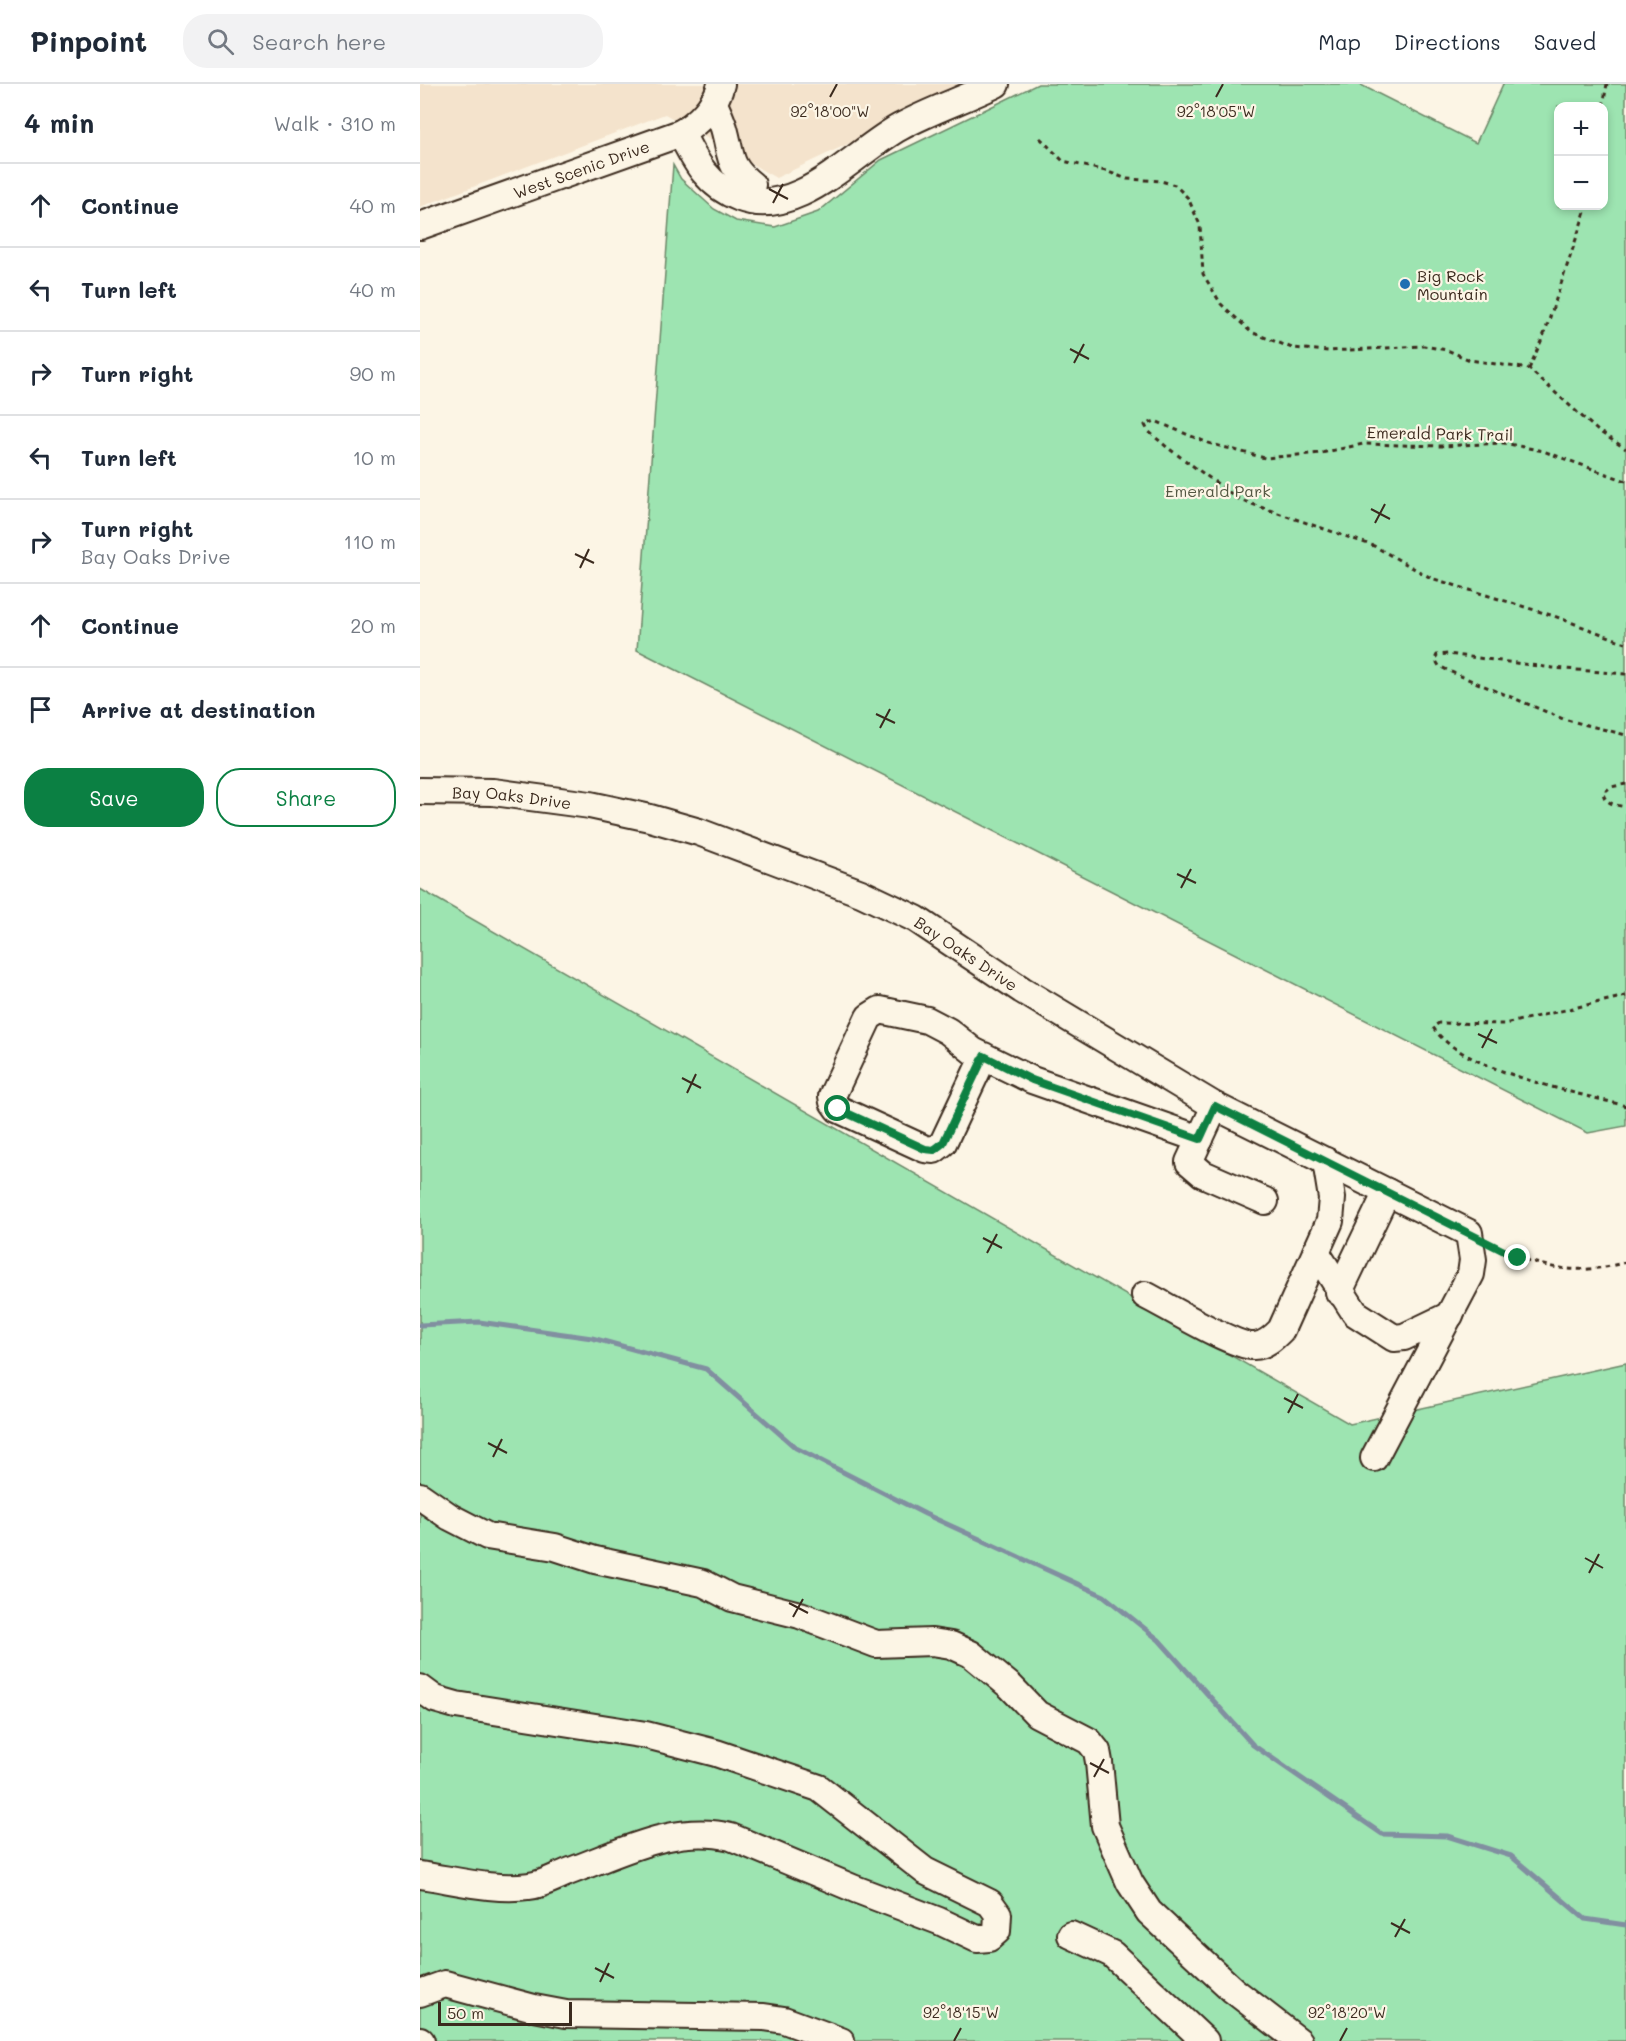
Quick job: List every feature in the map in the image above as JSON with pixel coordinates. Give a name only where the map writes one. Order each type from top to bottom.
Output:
[{"type":"street","points":[[681,133],[694,162],[711,181],[746,200],[772,203],[800,194],[900,127],[996,84]]},
{"type":"street","points":[[717,93],[728,156],[741,176],[752,185]]},
{"type":"street","name":"West Scenic Drive","points":[[420,226],[681,133],[689,128],[717,93]]},
{"type":"street","name":"Bay Oaks Drive","points":[[420,791],[493,792],[590,805],[650,818],[699,832],[861,893],[916,919],[1022,990],[1215,1106],[1469,1233]]},
{"type":"street","points":[[984,1056],[943,1143],[934,1150],[925,1149],[838,1109],[833,1102],[832,1096],[869,1017],[880,1010],[927,1020],[948,1031],[973,1051],[984,1056],[1032,1080],[1200,1139]]},
{"type":"street","points":[[1215,1106],[1189,1162],[1203,1174],[1265,1201]]},
{"type":"street","points":[[1145,1295],[1237,1342],[1254,1346],[1270,1341],[1281,1330],[1330,1221],[1332,1198],[1326,1161]]},
{"type":"street","points":[[1339,1292],[1387,1192]]},
{"type":"street","points":[[1374,1458],[1471,1274],[1473,1260],[1469,1233]]},
{"type":"street","points":[[1316,1252],[1339,1292],[1355,1313],[1394,1338],[1404,1337],[1450,1315]]},
{"type":"street","points":[[420,1496],[450,1517],[487,1536],[555,1547],[595,1560],[703,1584],[732,1598],[800,1615],[876,1644],[932,1642],[951,1645],[970,1654],[1011,1687],[1047,1722],[1089,1741],[1097,1750],[1105,1826],[1130,1883],[1149,1911],[1233,1990],[1299,2041]]},
{"type":"street","points":[[420,1688],[435,1699],[456,1705],[646,1735],[716,1753],[819,1788],[925,1871],[990,1902],[998,1914],[1000,1923],[998,1931],[989,1938],[977,1939],[939,1921],[731,1837],[710,1831],[681,1834],[651,1841],[530,1886],[494,1886],[420,1875]]},
{"type":"street","points":[[1071,1935],[1112,1954],[1205,2041]]},
{"type":"street","points":[[420,1993],[445,1984],[534,2008],[566,2014],[764,2017],[783,2020],[841,2041]]},
{"type":"path","points":[[1604,102],[1607,84]]},
{"type":"path","points":[[1040,138],[1063,161],[1106,171],[1127,179],[1161,181],[1176,186],[1188,198],[1200,225],[1203,274],[1221,304],[1251,332],[1292,348],[1329,351],[1424,346],[1447,350],[1470,360],[1529,369],[1597,430],[1626,449]]},
{"type":"path","points":[[1529,369],[1545,332],[1586,210]]},
{"type":"path","name":"Emerald Park Trail","points":[[1626,481],[1543,451],[1504,442],[1441,446],[1363,444],[1321,453],[1265,458],[1208,443],[1155,421],[1145,424],[1148,431],[1168,448],[1240,500],[1374,546],[1431,578],[1554,616],[1626,644]]},
{"type":"path","points":[[1626,674],[1448,654],[1437,655],[1435,658],[1439,666],[1449,671],[1563,719],[1626,735]]},
{"type":"path","points":[[1626,784],[1611,787],[1603,793],[1606,800],[1613,805],[1626,807]]},
{"type":"path","points":[[1626,996],[1504,1024],[1439,1023],[1433,1026],[1439,1036],[1453,1047],[1487,1064],[1574,1095],[1626,1106]]},
{"type":"path","points":[[1469,1233],[1518,1258],[1560,1270],[1602,1269],[1626,1262]]},
{"type":"shaded area","points":[[420,84],[974,84],[776,178],[665,114],[420,207]]},
{"type":"green space","name":"Emerald Park","points":[[1038,84],[1359,84],[1476,143],[1503,84],[1626,84],[1626,1126],[1588,1133],[637,650],[673,165],[681,179],[714,209],[736,221],[775,227],[818,212],[881,160]]},
{"type":"green space","points":[[420,889],[1350,1424],[1626,1363],[1626,2041],[420,2041]]},
{"type":"waterway","points":[[420,1325],[479,1322],[592,1338],[706,1369],[796,1448],[925,1514],[1104,1596],[1159,1640],[1253,1745],[1382,1834],[1447,1836],[1511,1856],[1585,1919],[1626,1925]]},
{"type":"place","name":"Big Rock Mountain","points":[[1405,284]]},
{"type":"route","points":[[838,1109],[925,1149],[934,1150],[943,1143],[984,1056],[1032,1080],[1200,1139],[1215,1106],[1518,1258]]}]
